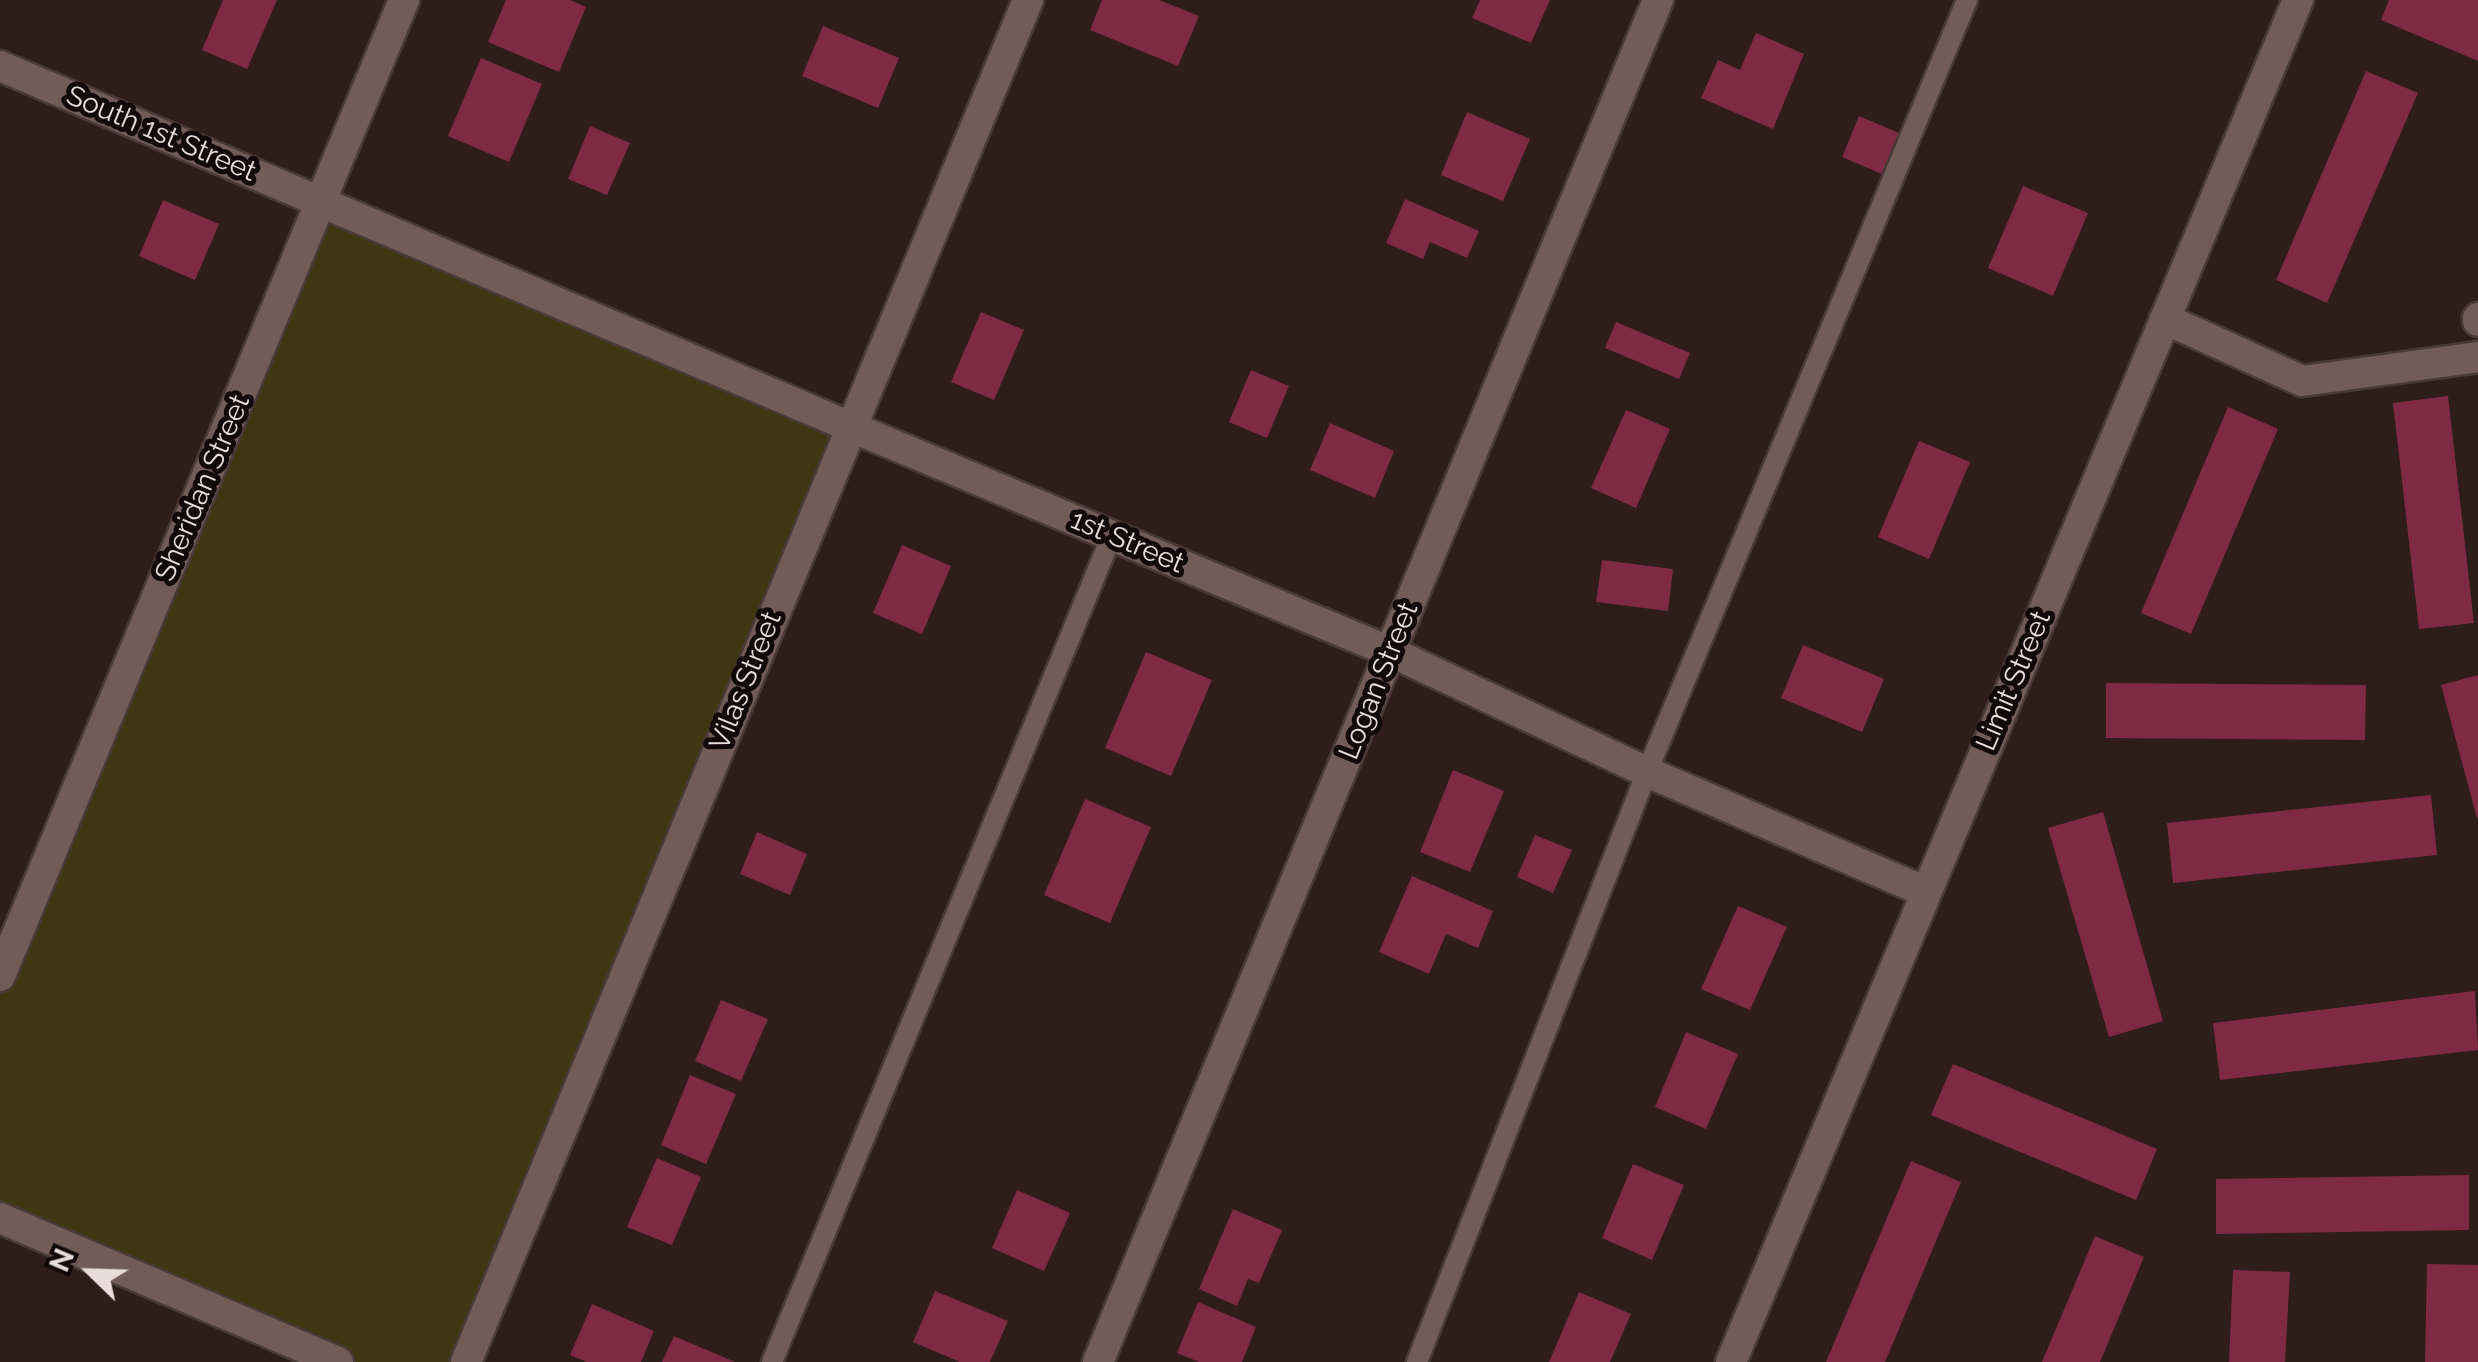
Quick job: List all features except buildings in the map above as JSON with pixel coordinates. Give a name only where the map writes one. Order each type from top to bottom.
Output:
[{"type":"street","name":"Sheridan Street","points":[[0,976],[404,0]]},
{"type":"street","name":"Vilas Street","points":[[466,1362],[1028,0]]},
{"type":"street","name":"Logan Street","points":[[1098,1362],[1658,0]]},
{"type":"street","name":"Limit Street","points":[[1731,1362],[2298,0]]},
{"type":"street","name":"South 1st Street","points":[[0,66],[322,204]]},
{"type":"street","name":"1st Street","points":[[322,204],[1391,652],[1648,772],[1926,892]]},
{"type":"street","points":[[2165,320],[2302,381],[2478,357]]},
{"type":"street","points":[[0,1218],[338,1362]]},
{"type":"lane","points":[[1417,1362],[1648,772],[1968,0]]},
{"type":"lane","points":[[772,1362],[1112,536]]},
{"type":"shaded area","points":[[322,203],[851,427],[466,1362],[338,1362],[0,1218],[0,976]]}]
